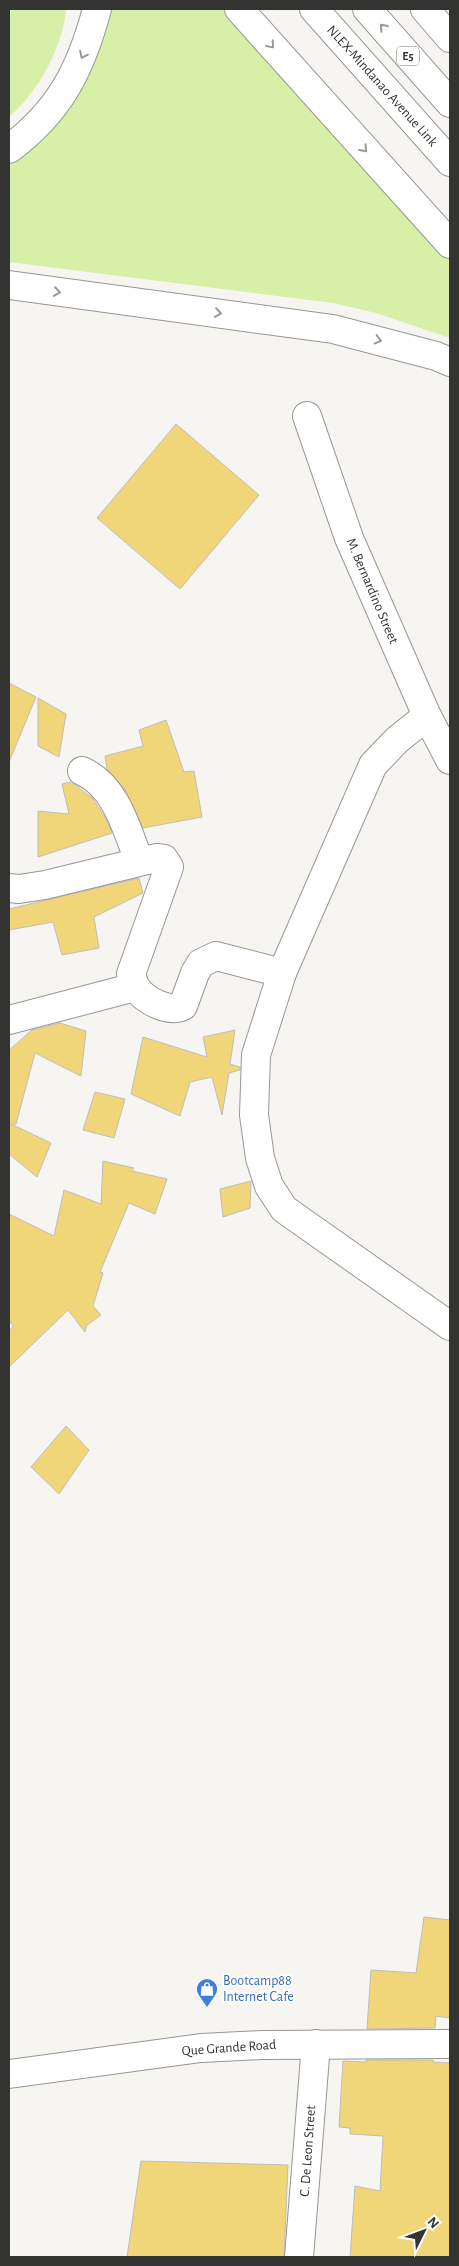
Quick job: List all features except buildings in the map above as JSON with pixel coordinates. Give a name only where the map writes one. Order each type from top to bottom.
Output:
[{"type":"main road","points":[[9,149],[25,137],[65,92],[86,47],[97,9]]},
{"type":"main road","points":[[239,9],[450,244]]},
{"type":"main road","name":"NLEX-Mindanao Avenue Link","points":[[314,9],[450,162]]},
{"type":"main road","name":"E5","points":[[367,9],[450,102]]},
{"type":"main road","points":[[424,9],[450,38]]},
{"type":"main road","points":[[9,285],[333,329],[436,356],[450,362]]},
{"type":"main road","name":"M. Bernardino Street","points":[[308,416],[349,538],[427,716],[450,760]]},
{"type":"main road","points":[[427,716],[397,740],[373,765],[282,974],[256,1055],[254,1115],[260,1158],[269,1186],[284,1209],[450,1326]]},
{"type":"main road","points":[[82,771],[94,776],[111,798],[121,815],[139,862]]},
{"type":"main road","points":[[9,888],[19,889],[45,885],[156,858],[164,859],[170,867],[131,974],[135,987],[149,1000],[176,1010],[183,1006],[195,973],[201,963],[216,956],[282,974]]},
{"type":"main road","points":[[9,1020],[135,987]]},
{"type":"main road","name":"Que Grande Road","points":[[12,2074],[201,2048],[316,2044],[450,2044]]},
{"type":"main road","name":"C. De Leon Street","points":[[300,2257],[316,2044]]},
{"type":"green space","points":[[9,9],[66,9],[60,39],[47,68],[30,94],[9,117]]},
{"type":"green space","points":[[107,9],[223,9],[450,258],[450,338],[376,313],[333,303],[9,262],[9,165],[33,145]]},
{"type":"place","name":"Bootcamp88 Internet Cafe","points":[[207,2008]]}]
